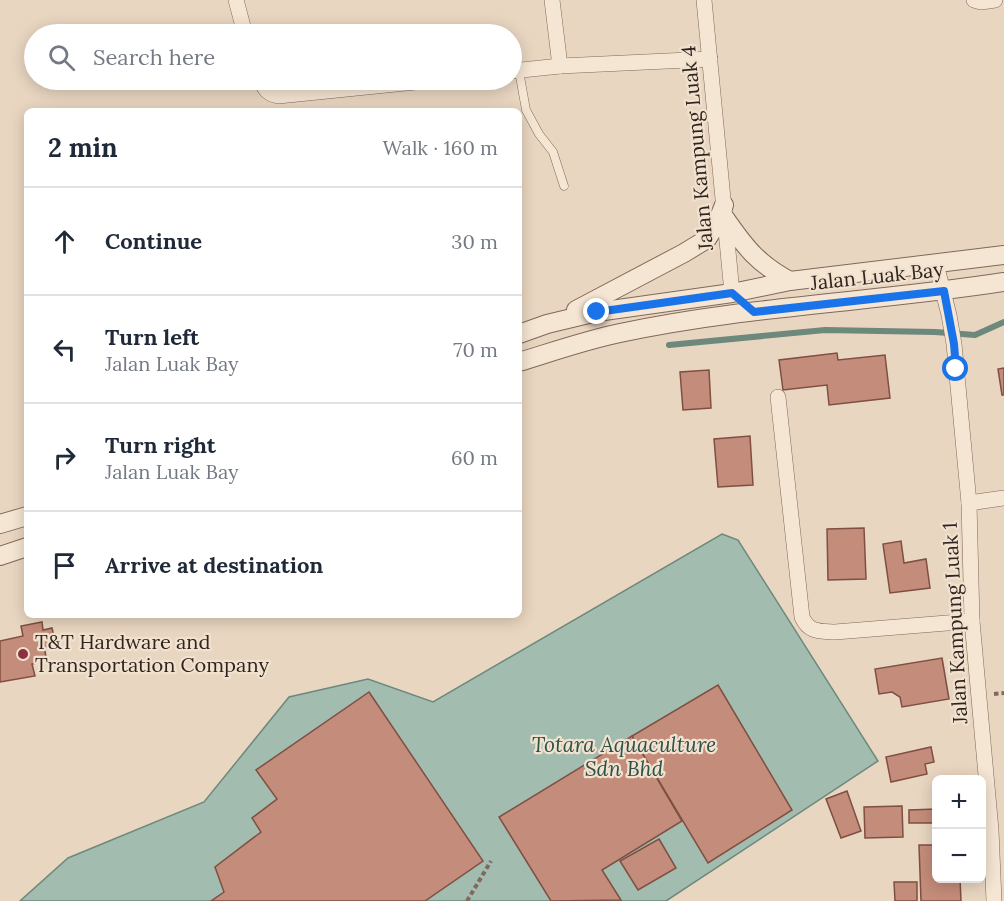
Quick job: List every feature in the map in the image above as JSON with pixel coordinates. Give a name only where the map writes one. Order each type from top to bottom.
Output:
[{"type":"street","points":[[236,0],[242,24]]},
{"type":"street","points":[[552,0],[560,66]]},
{"type":"street","name":"Jalan Kampung Luak 4","points":[[704,0],[732,293]]},
{"type":"street","points":[[974,0],[995,0]]},
{"type":"street","points":[[522,70],[560,66],[710,59]]},
{"type":"street","points":[[266,90],[278,96],[337,90]]},
{"type":"street","points":[[522,333],[579,309],[692,248],[706,238],[725,211],[746,249],[759,262],[790,281]]},
{"type":"street","name":"Jalan Luak Bay","points":[[732,293],[790,281],[1004,255]]},
{"type":"street","name":"Jalan Kampung Luak 1","points":[[936,264],[944,291],[954,344],[969,503],[972,621],[991,830],[994,901]]},
{"type":"street","name":"Jalan Luak Bay","points":[[710,317],[944,291],[1004,282]]},
{"type":"street","points":[[547,324],[597,312],[732,293],[754,312]]},
{"type":"street","points":[[522,361],[618,333],[710,317],[723,306],[732,293]]},
{"type":"street","points":[[778,397],[802,617],[806,626],[815,631],[835,632],[972,621]]},
{"type":"street","points":[[969,503],[1004,498]]},
{"type":"street","points":[[0,524],[24,517]]},
{"type":"street","points":[[0,556],[24,548]]},
{"type":"lane","points":[[520,90],[526,110],[539,134],[553,152],[564,186]]},
{"type":"path","points":[[467,901],[491,861]]},
{"type":"water","name":"Totara Aquaculture Sdn Bhd","points":[[722,534],[738,540],[878,761],[666,901],[20,901],[68,858],[204,802],[289,697],[368,679],[433,702]]},
{"type":"building","points":[[837,353],[838,360],[885,355],[890,398],[829,405],[827,385],[783,390],[779,360]]},
{"type":"building","points":[[1004,368],[1004,395],[1002,395],[998,369]]},
{"type":"building","points":[[709,370],[711,408],[683,410],[680,372]]},
{"type":"building","points":[[750,436],[753,485],[718,487],[714,439]]},
{"type":"building","points":[[864,528],[866,579],[828,580],[827,529]]},
{"type":"building","points":[[901,541],[904,563],[926,559],[930,588],[890,593],[883,544]]},
{"type":"building","name":"T&T Hardware and Transportation Company","points":[[42,622],[43,630],[52,628],[56,645],[44,647],[47,661],[32,664],[35,676],[0,682],[0,641],[23,636],[21,626]]},
{"type":"building","points":[[942,658],[949,699],[902,707],[900,697],[892,692],[879,694],[875,669]]},
{"type":"building","points":[[718,685],[792,810],[708,863],[632,736]]},
{"type":"building","points":[[369,692],[483,861],[425,901],[211,901],[224,892],[215,867],[261,832],[252,818],[277,799],[256,770]]},
{"type":"building","points":[[632,736],[682,821],[602,870],[621,900],[551,901],[499,817]]},
{"type":"building","points":[[931,747],[934,762],[925,764],[927,774],[891,782],[886,757]]},
{"type":"building","points":[[847,791],[861,831],[841,838],[826,799]]},
{"type":"building","points":[[902,806],[903,837],[865,838],[864,807]]},
{"type":"building","points":[[932,809],[932,823],[909,823],[909,810]]},
{"type":"building","points":[[659,839],[676,868],[638,890],[620,861]]},
{"type":"building","points":[[919,845],[932,845],[932,883],[960,883],[961,901],[921,901]]},
{"type":"building","points":[[894,882],[917,882],[917,901],[895,901]]},
{"type":"waterway","points":[[669,345],[825,330],[975,335],[1004,322]]},
{"type":"place","name":"T&T Hardware and Transportation Company","points":[[23,654]]},
{"type":"route","points":[[597,312],[732,293],[754,312],[944,291],[954,344],[956,369]]}]
